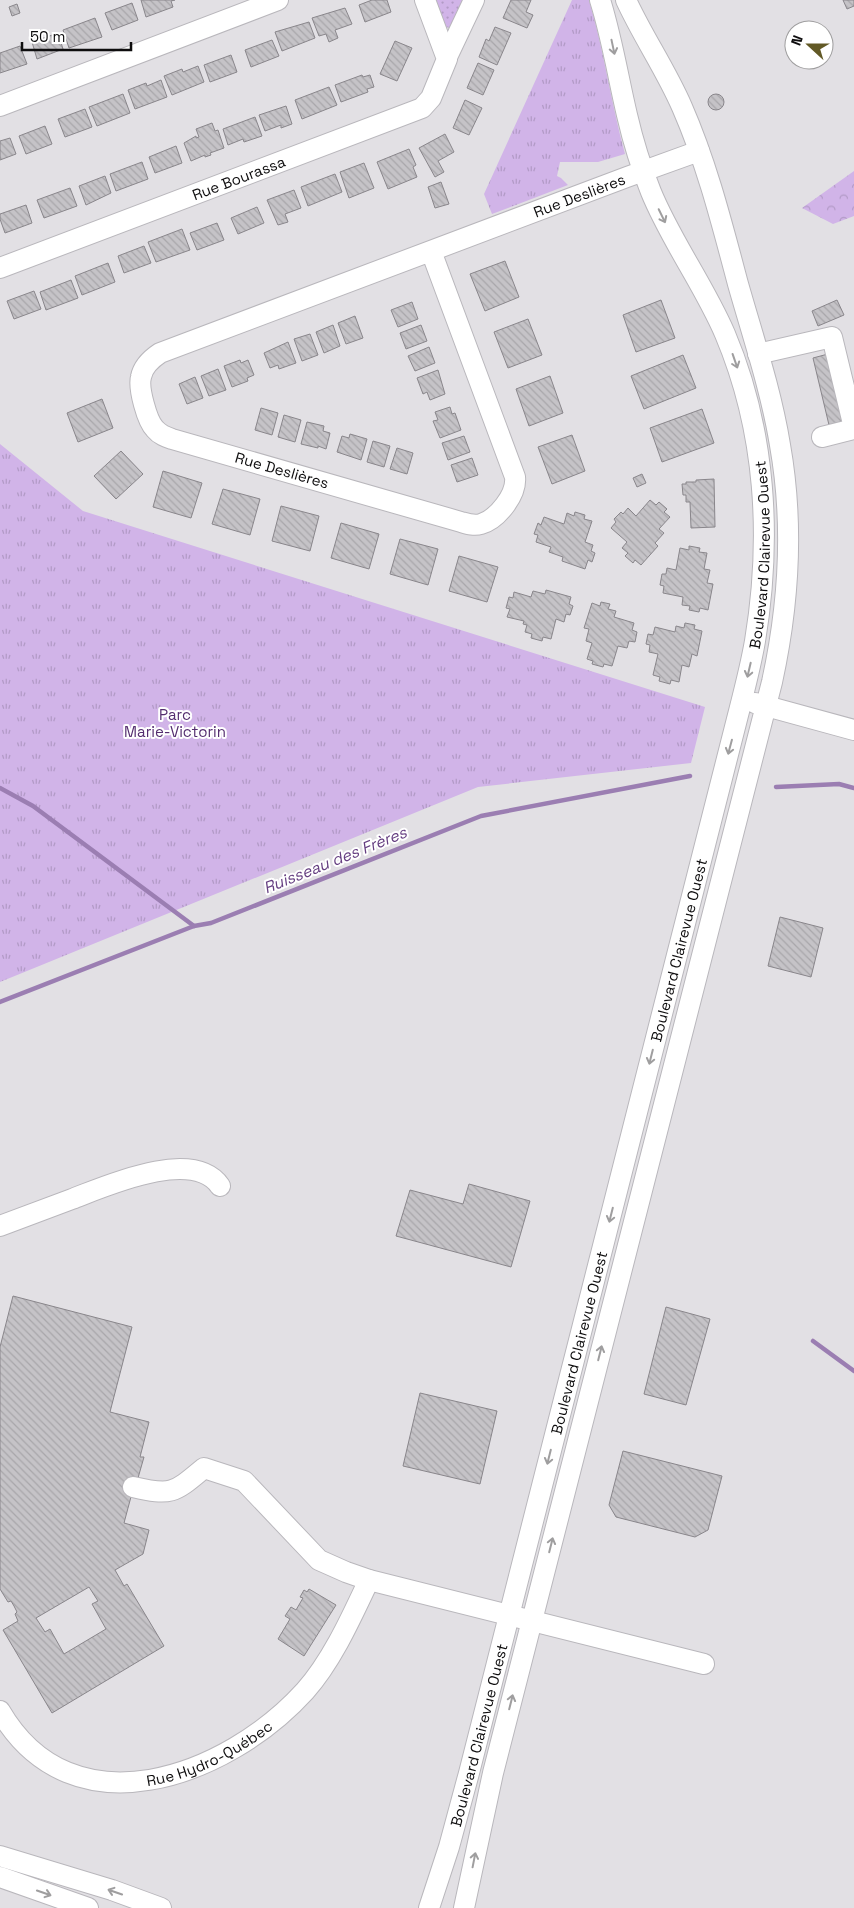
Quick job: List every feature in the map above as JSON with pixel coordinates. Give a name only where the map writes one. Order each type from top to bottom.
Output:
[{"type":"street","points":[[0,106],[278,0]]},
{"type":"street","points":[[426,0],[447,57]]},
{"type":"street","name":"Rue Bourassa","points":[[0,268],[422,108],[431,98],[447,57],[474,0]]},
{"type":"street","name":"Boulevard Clairevue Ouest","points":[[429,1908],[456,1819],[742,700],[755,644],[764,562],[763,493],[757,443],[743,386],[726,335],[707,296],[670,231],[644,171],[627,116],[612,40],[600,0]]},
{"type":"street","name":"Boulevard Clairevue Ouest","points":[[464,1908],[490,1782],[766,706],[780,645],[788,583],[786,485],[772,403],[720,219],[690,124],[672,84],[626,0]]},
{"type":"street","name":"Rue Deslières","points":[[431,251],[515,477],[516,486],[510,498],[489,520],[476,525],[461,522],[172,439],[163,436],[154,428],[141,392],[140,382],[144,368],[153,358],[169,350],[431,251],[644,171],[699,151]]},
{"type":"street","points":[[758,354],[832,337],[854,428],[822,437]]},
{"type":"street","points":[[757,443],[780,446]]},
{"type":"street","points":[[742,700],[854,730]]},
{"type":"street","points":[[679,949],[702,955]]},
{"type":"street","points":[[0,1226],[133,1176],[161,1170],[189,1170],[203,1173],[215,1178],[220,1186]]},
{"type":"street","points":[[568,1380],[592,1387]]},
{"type":"street","points":[[134,1487],[155,1492],[169,1492],[179,1488],[204,1468],[244,1481],[319,1560],[346,1572],[369,1580],[704,1664]]},
{"type":"street","name":"Rue Hydro-Québec","points":[[0,1711],[12,1730],[28,1749],[49,1764],[73,1775],[100,1780],[138,1781],[161,1778],[186,1770],[225,1754],[241,1745],[297,1700],[325,1663],[369,1580]]},
{"type":"street","points":[[0,1856],[112,1890],[161,1908]]},
{"type":"street","points":[[0,1877],[88,1908]]},
{"type":"green space","points":[[436,0],[463,0],[450,28],[446,27]]},
{"type":"green space","points":[[572,0],[589,0],[625,154],[598,162],[560,162],[557,176],[568,185],[492,214],[484,194]]},
{"type":"green space","points":[[854,171],[854,216],[833,224],[802,208]]},
{"type":"green space","name":"Parc Marie-Victorin","points":[[0,444],[83,511],[705,707],[691,763],[478,787],[0,982]]},
{"type":"building","points":[[141,0],[175,0],[171,1],[173,7],[146,17]]},
{"type":"building","points":[[372,0],[387,0],[391,12],[365,22],[359,5]]},
{"type":"building","points":[[511,0],[531,0],[526,12],[533,15],[527,28],[503,18]]},
{"type":"building","points":[[843,0],[854,0],[854,6],[847,9]]},
{"type":"building","points":[[132,3],[138,20],[112,30],[105,13]]},
{"type":"building","points":[[17,4],[20,13],[12,16],[9,7]]},
{"type":"building","points":[[345,8],[352,24],[335,30],[338,38],[329,42],[326,34],[319,36],[312,18]]},
{"type":"building","points":[[95,18],[102,37],[69,48],[63,30]]},
{"type":"building","points":[[309,22],[315,38],[282,51],[275,32]]},
{"type":"building","points":[[495,27],[511,33],[497,65],[479,57],[486,39],[489,41]]},
{"type":"building","points":[[58,33],[63,49],[37,59],[32,42]]},
{"type":"building","points":[[272,40],[279,56],[251,67],[245,50]]},
{"type":"building","points":[[395,41],[412,48],[397,81],[380,74]]},
{"type":"building","points":[[20,46],[27,64],[0,73],[0,53]]},
{"type":"building","points":[[231,55],[237,72],[210,82],[204,65]]},
{"type":"building","points":[[478,63],[494,70],[483,95],[467,88]]},
{"type":"building","points":[[198,66],[204,82],[172,95],[164,76],[182,69],[183,72]]},
{"type":"building","points":[[362,75],[363,77],[370,75],[374,87],[367,89],[368,92],[341,102],[335,85]]},
{"type":"building","points":[[161,80],[167,97],[135,109],[128,90],[146,83],[147,86]]},
{"type":"building","points":[[329,87],[337,105],[302,119],[295,100]]},
{"type":"building","points":[[123,94],[130,113],[97,126],[89,107]]},
{"type":"building","points":[[716,94],[724,102],[716,110],[708,102]]},
{"type":"building","points":[[465,100],[482,108],[469,135],[453,128]]},
{"type":"building","points":[[286,106],[292,124],[281,128],[281,125],[265,131],[259,115]]},
{"type":"building","points":[[85,109],[92,127],[65,137],[58,119]]},
{"type":"building","points":[[255,117],[262,136],[244,142],[243,139],[228,145],[223,129]]},
{"type":"building","points":[[212,123],[215,131],[218,130],[224,148],[210,153],[211,155],[205,157],[205,155],[191,161],[184,143],[196,136],[196,138],[199,137],[196,129]]},
{"type":"building","points":[[45,126],[52,144],[26,154],[19,136]]},
{"type":"building","points":[[445,134],[454,152],[438,161],[444,172],[435,177],[419,148]]},
{"type":"building","points":[[10,138],[16,154],[0,160],[0,141]]},
{"type":"building","points":[[176,146],[182,163],[155,173],[149,157]]},
{"type":"building","points":[[409,149],[416,165],[413,167],[417,177],[388,189],[377,162]]},
{"type":"building","points":[[142,162],[148,179],[116,191],[110,174]]},
{"type":"building","points":[[364,163],[374,188],[349,198],[340,172]]},
{"type":"building","points":[[335,174],[342,192],[308,206],[301,187]]},
{"type":"building","points":[[105,176],[111,193],[86,205],[79,186]]},
{"type":"building","points":[[441,182],[449,204],[435,208],[428,187]]},
{"type":"building","points":[[70,188],[77,206],[44,218],[37,200]]},
{"type":"building","points":[[294,190],[301,208],[285,214],[288,222],[278,225],[267,200]]},
{"type":"building","points":[[26,205],[32,223],[5,233],[0,214]]},
{"type":"building","points":[[257,207],[264,223],[238,234],[231,218]]},
{"type":"building","points":[[217,223],[224,240],[197,250],[190,233]]},
{"type":"building","points":[[182,229],[190,250],[156,262],[148,242]]},
{"type":"building","points":[[144,246],[151,263],[124,273],[118,256]]},
{"type":"building","points":[[505,261],[519,297],[485,311],[470,274]]},
{"type":"building","points":[[108,263],[115,282],[82,295],[75,276]]},
{"type":"building","points":[[71,280],[78,298],[46,310],[40,292]]},
{"type":"building","points":[[34,291],[41,309],[14,319],[7,301]]},
{"type":"building","points":[[661,300],[675,338],[636,352],[623,315]]},
{"type":"building","points":[[837,300],[844,315],[818,326],[812,311]]},
{"type":"building","points":[[412,302],[418,319],[398,327],[391,310]]},
{"type":"building","points":[[355,316],[363,338],[346,344],[338,323]]},
{"type":"building","points":[[528,319],[542,355],[508,368],[494,332]]},
{"type":"building","points":[[333,325],[340,346],[324,353],[316,332]]},
{"type":"building","points":[[421,325],[427,341],[406,349],[400,333]]},
{"type":"building","points":[[310,334],[318,355],[302,361],[294,339]]},
{"type":"building","points":[[288,342],[296,363],[279,369],[278,365],[270,368],[264,353]]},
{"type":"building","points":[[429,347],[435,363],[415,371],[408,356]]},
{"type":"building","points":[[828,354],[844,421],[829,425],[813,358]]},
{"type":"building","points":[[683,355],[696,388],[644,409],[631,376]]},
{"type":"building","points":[[240,360],[241,363],[248,360],[254,375],[247,378],[248,381],[232,387],[224,366]]},
{"type":"building","points":[[218,369],[226,390],[209,396],[201,376]]},
{"type":"building","points":[[438,370],[445,394],[430,400],[427,392],[423,394],[417,378]]},
{"type":"building","points":[[550,376],[563,413],[529,426],[516,389]]},
{"type":"building","points":[[195,377],[203,398],[187,404],[179,384]]},
{"type":"building","points":[[102,399],[113,428],[78,442],[67,413]]},
{"type":"building","points":[[450,407],[452,414],[455,413],[461,430],[440,438],[433,421],[438,420],[435,412]]},
{"type":"building","points":[[261,408],[278,413],[272,435],[255,430]]},
{"type":"building","points":[[702,409],[714,443],[662,462],[650,428]]},
{"type":"building","points":[[284,415],[301,420],[295,442],[278,437]]},
{"type":"building","points":[[307,422],[324,426],[323,431],[330,433],[326,449],[301,444]]},
{"type":"building","points":[[350,434],[367,439],[361,460],[337,452],[342,436],[349,438]]},
{"type":"building","points":[[572,435],[585,471],[552,484],[538,447]]},
{"type":"building","points":[[464,436],[470,452],[448,460],[442,443]]},
{"type":"building","points":[[373,441],[390,446],[384,467],[367,462]]},
{"type":"building","points":[[397,448],[413,453],[407,474],[390,469]]},
{"type":"building","points":[[121,451],[143,474],[116,499],[94,476]]},
{"type":"building","points":[[472,458],[478,475],[457,482],[451,465]]},
{"type":"building","points":[[163,471],[202,483],[191,518],[153,507]]},
{"type":"building","points":[[642,474],[646,483],[637,487],[633,478]]},
{"type":"building","points":[[714,479],[715,527],[691,528],[690,502],[686,502],[686,495],[683,495],[682,484],[696,482],[696,480]]},
{"type":"building","points":[[223,489],[260,499],[250,535],[212,524]]},
{"type":"building","points":[[650,500],[656,505],[659,502],[667,509],[664,512],[670,517],[659,529],[664,533],[655,543],[658,546],[641,565],[635,560],[633,563],[625,556],[628,553],[622,548],[627,542],[611,528],[616,522],[614,519],[621,512],[623,514],[628,508],[636,516]]},
{"type":"building","points":[[281,506],[319,516],[310,551],[272,541]]},
{"type":"building","points":[[575,512],[585,515],[584,519],[592,521],[585,542],[593,545],[591,551],[595,553],[592,562],[588,560],[585,569],[562,561],[563,557],[549,552],[551,547],[536,542],[538,535],[534,534],[538,523],[541,525],[544,517],[564,524],[567,513],[574,516]]},
{"type":"building","points":[[341,523],[379,534],[369,569],[331,558]]},
{"type":"building","points":[[400,539],[438,549],[428,585],[390,574]]},
{"type":"building","points":[[689,546],[700,548],[699,552],[707,553],[704,569],[710,570],[707,583],[713,584],[708,610],[700,608],[699,612],[689,610],[690,606],[682,605],[683,597],[663,593],[664,586],[660,585],[662,574],[666,574],[667,568],[676,570],[680,548],[689,550]]},
{"type":"building","points":[[459,556],[498,567],[487,602],[449,591]]},
{"type":"building","points":[[546,590],[571,597],[569,604],[573,606],[570,615],[566,614],[564,622],[556,619],[551,639],[543,637],[542,641],[531,638],[532,634],[525,632],[527,625],[523,624],[524,621],[507,617],[510,609],[506,608],[509,597],[513,598],[514,592],[531,597],[533,591],[545,594]]},
{"type":"building","points":[[601,602],[610,604],[608,609],[616,611],[614,617],[634,623],[632,630],[637,632],[635,642],[629,641],[627,648],[618,646],[612,666],[604,664],[603,667],[592,664],[593,661],[587,659],[592,643],[586,641],[589,629],[584,628],[592,603],[600,606]]},
{"type":"building","points":[[685,623],[695,625],[694,629],[702,631],[697,656],[692,654],[689,667],[682,665],[679,682],[671,680],[670,684],[659,681],[660,677],[653,675],[658,654],[649,652],[650,645],[646,644],[648,634],[653,635],[655,627],[675,632],[676,626],[684,628]]},
{"type":"building","points":[[780,917],[823,928],[811,977],[768,966]]},
{"type":"building","points":[[469,1184],[530,1201],[511,1267],[396,1236],[410,1190],[463,1204]]},
{"type":"building","points":[[13,1296],[132,1327],[110,1412],[149,1422],[140,1457],[144,1457],[138,1478],[136,1478],[124,1523],[149,1530],[143,1554],[115,1570],[124,1586],[127,1584],[164,1646],[52,1713],[3,1630],[18,1621],[14,1606],[11,1601],[8,1602],[0,1589],[0,1347]],"holes":[[[89,1587],[98,1601],[92,1604],[106,1629],[64,1654],[50,1629],[45,1632],[36,1618]]]},
{"type":"building","points":[[666,1307],[710,1319],[686,1405],[644,1394]]},
{"type":"building","points":[[420,1393],[497,1411],[480,1484],[403,1466]]},
{"type":"building","points":[[623,1451],[722,1476],[708,1530],[695,1537],[616,1517],[609,1505]]},
{"type":"building","points":[[309,1589],[336,1605],[304,1656],[278,1639],[290,1619],[285,1616],[291,1607],[296,1610],[303,1598],[300,1597],[304,1590],[307,1592]]},
{"type":"waterway","name":"Ruisseau des Frères","points":[[0,1002],[194,926],[211,923],[481,816],[690,776]]},
{"type":"waterway","name":"Ruisseau des Frères","points":[[776,787],[839,784],[854,788]]},
{"type":"waterway","points":[[0,788],[33,806],[194,926]]},
{"type":"waterway","points":[[813,1341],[854,1371]]}]
